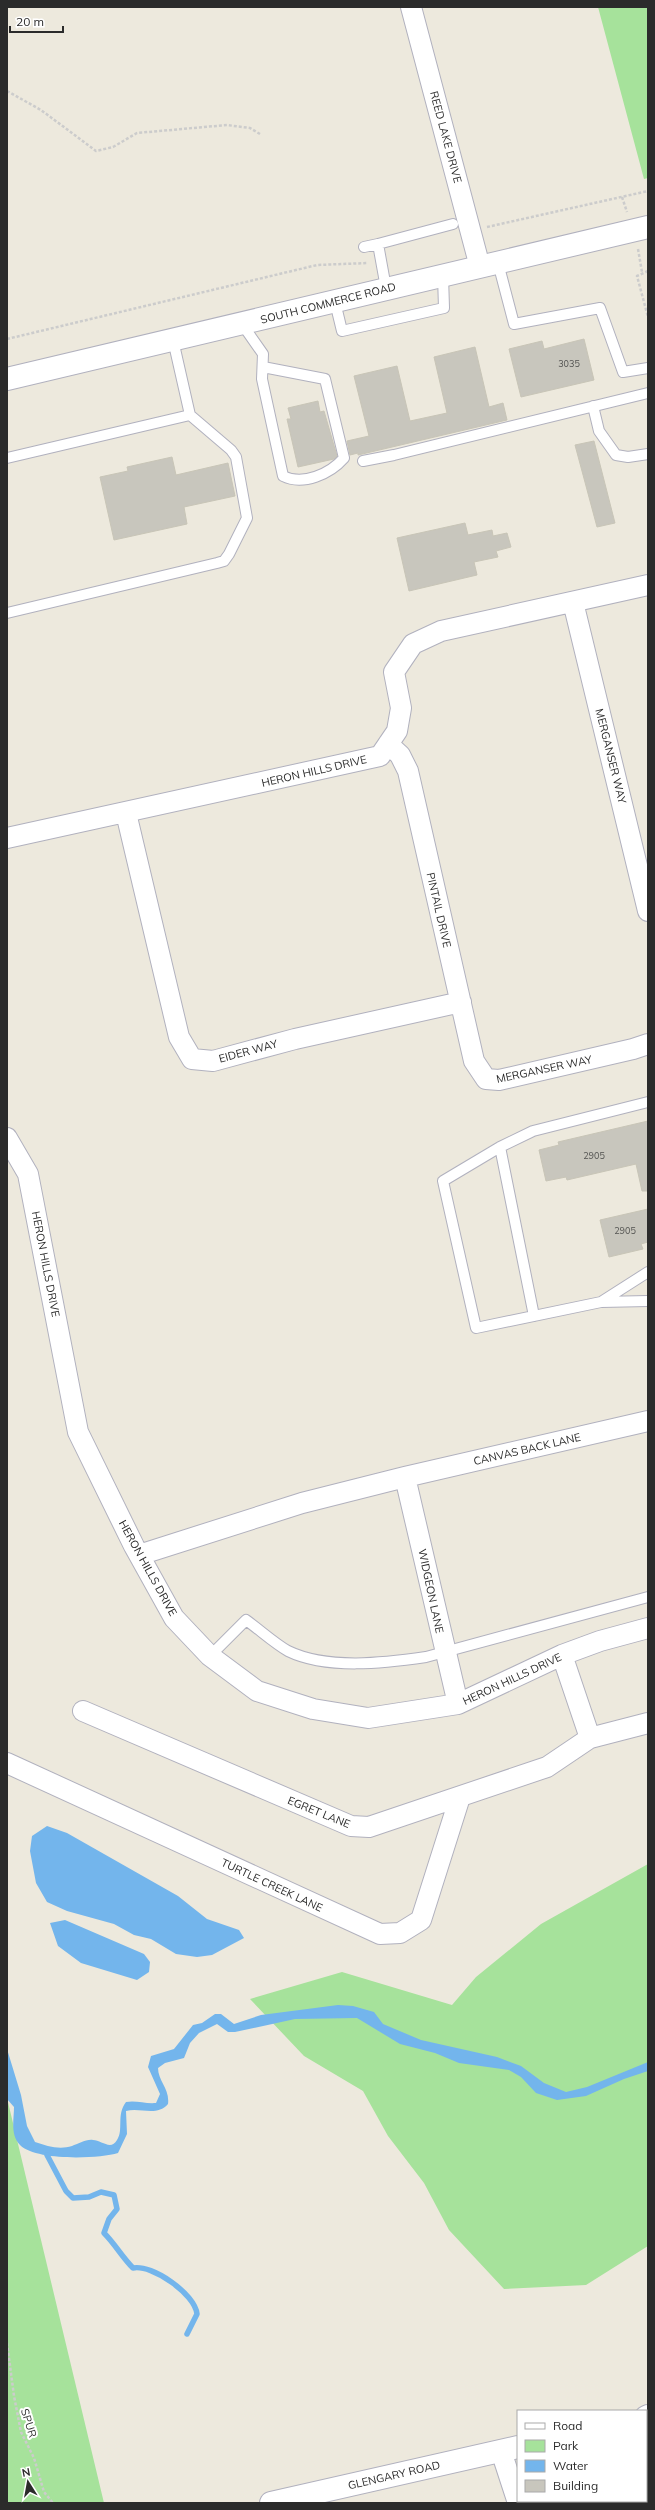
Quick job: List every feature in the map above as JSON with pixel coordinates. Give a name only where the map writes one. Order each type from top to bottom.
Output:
[{"type":"street","name":"REED LAKE DRIVE","points":[[411,7],[462,228],[489,265]]},
{"type":"street","name":"SOUTH COMMERCE ROAD","points":[[7,379],[648,227]]},
{"type":"street","name":"HERON HILLS DRIVE","points":[[7,838],[380,756],[397,731],[401,708],[394,672],[413,644],[441,631],[648,585]]},
{"type":"street","name":"MERGANSER WAY","points":[[573,602],[648,911]]},
{"type":"street","name":"PINTAIL DRIVE","points":[[388,744],[400,755],[408,771],[474,1061],[486,1079]]},
{"type":"street","name":"EIDER WAY","points":[[126,813],[177,1030],[192,1059],[213,1061],[295,1039],[460,1002]]},
{"type":"street","name":"MERGANSER WAY","points":[[486,1079],[499,1080],[633,1050],[648,1044]]},
{"type":"street","name":"HERON HILLS DRIVE","points":[[7,1138],[28,1174],[78,1432],[139,1555],[174,1618],[210,1656],[257,1691],[313,1709],[368,1718],[458,1704],[562,1655],[600,1641],[648,1628]]},
{"type":"street","name":"CANVAS BACK LANE","points":[[139,1555],[302,1503],[405,1476],[648,1421]]},
{"type":"street","name":"WIDGEON LANE","points":[[405,1476],[444,1651],[458,1704]]},
{"type":"street","points":[[562,1655],[590,1738]]},
{"type":"street","name":"EGRET LANE","points":[[83,1711],[351,1826],[369,1828],[547,1766],[590,1738],[648,1723]]},
{"type":"street","name":"TURTLE CREEK LANE","points":[[7,1763],[380,1934],[400,1932],[421,1920],[460,1797]]},
{"type":"street","points":[[510,2449],[517,2496]]},
{"type":"street","name":"GLENGARY ROAD","points":[[271,2503],[510,2449]]},
{"type":"lane","points":[[364,247],[462,228]]},
{"type":"lane","points":[[378,244],[386,288]]},
{"type":"lane","points":[[489,265],[514,324],[600,308],[623,372],[648,368]]},
{"type":"lane","points":[[335,302],[342,331],[444,308],[443,276]]},
{"type":"lane","points":[[242,324],[263,354],[262,379],[283,476],[293,481],[320,476],[337,466],[344,458],[325,379],[263,367]]},
{"type":"lane","points":[[7,613],[217,563],[226,558],[248,517],[236,457],[232,450],[190,415],[173,340]]},
{"type":"lane","points":[[363,461],[394,455],[648,393]]},
{"type":"lane","points":[[593,406],[599,431],[616,455],[628,457],[648,454]]},
{"type":"lane","points":[[7,458],[190,415]]},
{"type":"lane","points":[[648,1102],[533,1132],[500,1147],[443,1181],[476,1328],[601,1302],[648,1301]]},
{"type":"lane","points":[[500,1147],[534,1316]]},
{"type":"lane","points":[[601,1302],[648,1272]]},
{"type":"lane","points":[[210,1656],[246,1620],[289,1651],[318,1659],[354,1663],[396,1661],[426,1657],[648,1597]]},
{"type":"path","points":[[7,91],[41,110],[96,151],[113,147],[137,133],[227,125],[250,128],[260,134]]},
{"type":"path","points":[[462,228],[648,191]]},
{"type":"path","points":[[7,339],[317,265],[368,263],[380,259]]},
{"type":"path","points":[[648,271],[637,276],[648,317]]},
{"type":"path","name":"SPUR","points":[[7,2343],[14,2396],[21,2432],[34,2458],[44,2492],[53,2503]]},
{"type":"green space","points":[[598,7],[648,7],[648,178],[644,179]]},
{"type":"green space","points":[[648,1864],[648,2246],[586,2285],[504,2289],[449,2230],[424,2183],[388,2136],[363,2091],[304,2056],[250,1999],[342,1972],[452,2005],[476,1977],[541,1924]]},
{"type":"green space","points":[[7,2098],[104,2503],[7,2503]]},
{"type":"water","points":[[47,1826],[67,1833],[178,1896],[207,1919],[239,1930],[244,1938],[212,1955],[197,1957],[176,1954],[151,1939],[134,1935],[114,1924],[67,1911],[47,1902],[36,1883],[30,1851],[32,1836]]},
{"type":"water","points":[[65,1920],[144,1954],[150,1962],[149,1972],[137,1980],[81,1963],[58,1946],[50,1923]]},
{"type":"water","points":[[338,2005],[353,2006],[374,2012],[383,2024],[421,2040],[497,2057],[521,2066],[544,2083],[566,2092],[587,2087],[648,2062],[648,2071],[624,2079],[586,2096],[557,2100],[536,2093],[521,2077],[509,2070],[459,2063],[435,2053],[400,2044],[357,2018],[295,2019],[235,2032],[228,2032],[217,2024],[199,2033],[190,2043],[184,2058],[165,2063],[158,2068],[160,2077],[166,2089],[168,2104],[164,2108],[154,2111],[126,2111],[127,2134],[118,2153],[96,2157],[68,2157],[39,2154],[20,2145],[15,2137],[13,2127],[14,2107],[7,2099],[7,2049],[21,2095],[27,2126],[35,2142],[58,2148],[72,2146],[90,2140],[96,2140],[112,2145],[119,2136],[121,2112],[126,2102],[133,2101],[156,2103],[160,2094],[148,2067],[151,2056],[174,2049],[193,2025],[202,2023],[215,2014],[221,2014],[234,2024],[261,2015]]},
{"type":"building","points":[[584,339],[594,380],[521,397],[509,349],[542,341],[544,349]]},
{"type":"building","points":[[475,347],[489,407],[503,403],[507,420],[358,455],[358,453],[350,455],[347,441],[369,436],[354,376],[397,366],[410,421],[447,413],[434,357]]},
{"type":"building","points":[[318,401],[320,412],[324,411],[337,456],[334,459],[298,467],[287,419],[291,419],[288,408]]},
{"type":"building","points":[[594,441],[615,523],[597,527],[575,445]]},
{"type":"building","points":[[172,457],[176,475],[228,463],[235,496],[184,507],[187,524],[114,540],[100,477],[128,471],[127,467]]},
{"type":"building","points":[[465,523],[468,535],[492,530],[493,536],[507,533],[511,547],[496,551],[498,557],[474,562],[477,575],[409,591],[397,538]]},
{"type":"building","points":[[648,1121],[648,1191],[642,1191],[636,1164],[567,1180],[566,1177],[546,1181],[539,1150],[559,1145],[558,1142]]},
{"type":"building","points":[[648,1209],[648,1242],[641,1244],[643,1249],[609,1257],[600,1220]]},
{"type":"waterway","points":[[47,2155],[66,2191],[73,2198],[89,2197],[101,2192],[114,2195],[117,2209],[109,2219],[104,2233],[133,2268],[141,2268],[161,2276],[171,2282],[189,2298],[197,2314],[187,2334]]}]
